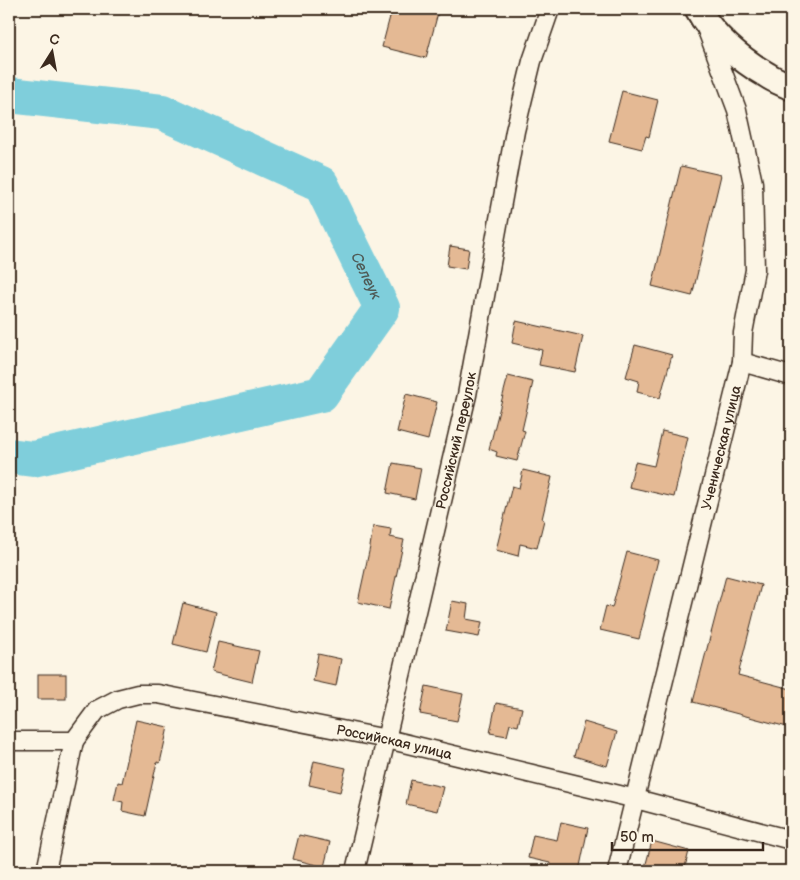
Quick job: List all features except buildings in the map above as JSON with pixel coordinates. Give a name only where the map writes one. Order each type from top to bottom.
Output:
[{"type":"street","name":"Российский переулок","points":[[355,871],[467,395],[514,132],[532,61],[550,9]]},
{"type":"street","points":[[701,15],[735,54],[767,76],[791,87]]},
{"type":"street","name":"Ученическая улица","points":[[617,871],[742,362],[743,333],[755,270],[753,182],[737,110],[701,15]]},
{"type":"street","points":[[742,362],[791,376]]},
{"type":"street","name":"Российская улица","points":[[74,740],[97,710],[118,699],[138,694],[158,694],[387,738],[636,799],[791,840]]},
{"type":"street","points":[[9,742],[74,740],[46,871]]},
{"type":"waterway","name":"Селеук","points":[[9,95],[162,112],[321,184],[382,308],[321,394],[33,459],[9,456]]}]
